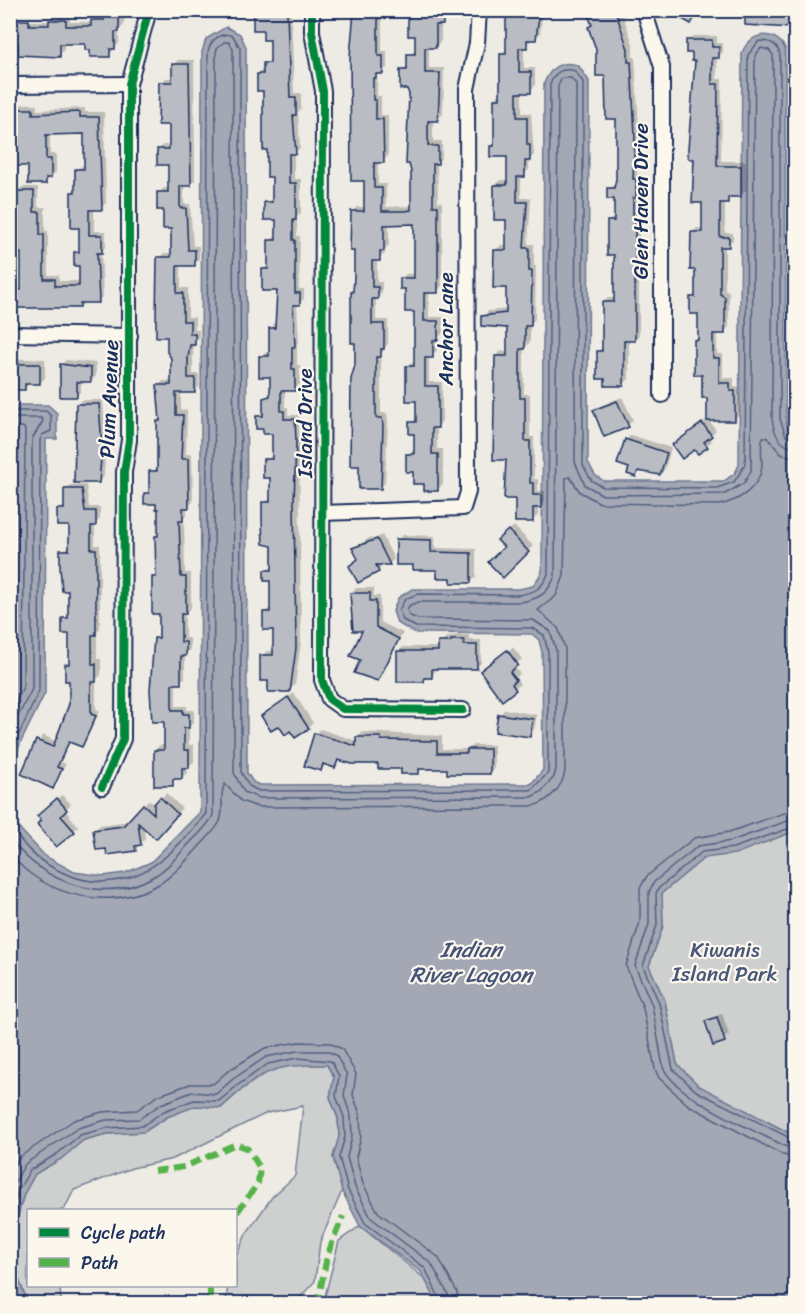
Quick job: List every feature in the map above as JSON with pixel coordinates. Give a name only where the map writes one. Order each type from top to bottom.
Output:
[{"type":"street","name":"Plum Avenue","points":[[102,787],[123,739],[124,472],[129,440],[130,336],[129,84],[149,10]]},
{"type":"street","name":"Island Drive","points":[[312,10],[312,32],[323,91],[322,680],[329,699],[343,709],[463,710]]},
{"type":"street","name":"Anchor Lane","points":[[322,513],[463,508],[468,492],[467,89],[477,43],[479,10]]},
{"type":"street","name":"Glen Haven Drive","points":[[644,10],[662,68],[662,395]]},
{"type":"street","points":[[10,85],[129,84]]},
{"type":"street","points":[[10,334],[130,336]]},
{"type":"green space","name":"Kiwanis Island Park","points":[[795,831],[795,1136],[699,1086],[677,1064],[665,1001],[649,966],[663,926],[662,893],[704,858],[741,851]]},
{"type":"green space","points":[[297,1064],[327,1065],[334,1077],[330,1097],[338,1119],[339,1137],[333,1157],[342,1191],[320,1242],[315,1281],[295,1303],[230,1303],[226,1299],[228,1287],[237,1287],[237,1255],[246,1234],[272,1197],[295,1176],[303,1106],[267,1113],[173,1159],[132,1168],[74,1190],[64,1209],[27,1209],[27,1287],[60,1287],[61,1303],[28,1303],[15,1270],[14,1230],[24,1194],[35,1174],[61,1159],[83,1140],[107,1134],[144,1132],[167,1117],[196,1105],[221,1108],[241,1090],[270,1070]]},
{"type":"green space","points":[[360,1226],[424,1278],[438,1303],[323,1304],[339,1241]]},
{"type":"water","name":"Indian River Lagoon","points":[[226,27],[240,34],[246,47],[247,773],[253,782],[259,785],[531,784],[543,770],[542,652],[539,640],[532,634],[415,633],[397,623],[393,611],[398,598],[412,589],[519,589],[533,586],[542,572],[544,83],[553,69],[566,63],[578,65],[589,81],[588,462],[595,475],[604,481],[724,481],[735,473],[739,465],[742,53],[750,41],[762,36],[774,38],[785,48],[786,418],[787,427],[796,437],[795,831],[735,854],[704,858],[662,893],[663,926],[649,966],[665,1001],[677,1064],[699,1086],[795,1136],[795,1303],[438,1303],[421,1272],[360,1226],[342,1191],[333,1157],[339,1137],[338,1118],[330,1097],[334,1077],[327,1065],[309,1065],[280,1068],[269,1072],[247,1086],[221,1108],[196,1106],[167,1117],[144,1132],[107,1134],[84,1140],[61,1159],[35,1174],[24,1194],[14,1230],[15,1270],[28,1303],[11,1303],[10,405],[48,405],[57,413],[57,439],[46,439],[45,693],[20,744],[11,774],[12,809],[19,828],[45,856],[74,872],[103,876],[125,873],[151,862],[200,812],[202,52],[206,39]]},
{"type":"building","points":[[443,10],[443,25],[436,25],[436,48],[425,48],[425,73],[440,73],[438,121],[428,121],[428,146],[438,146],[438,164],[433,164],[433,206],[438,206],[438,293],[424,293],[424,321],[438,321],[438,340],[433,340],[433,358],[425,358],[425,386],[438,386],[438,428],[432,428],[432,454],[438,454],[438,491],[424,491],[424,484],[413,484],[413,472],[406,472],[406,454],[414,454],[414,434],[409,434],[409,422],[416,422],[416,401],[406,401],[406,366],[414,366],[414,312],[405,312],[405,289],[400,289],[400,278],[414,278],[414,224],[384,225],[384,251],[380,251],[380,261],[372,261],[372,287],[378,287],[378,299],[372,299],[372,324],[384,324],[384,349],[381,349],[381,357],[376,357],[376,418],[382,418],[383,426],[381,489],[359,489],[359,466],[350,466],[351,379],[355,365],[355,343],[351,343],[354,251],[350,251],[351,211],[364,211],[364,181],[351,181],[350,56],[354,11],[378,11],[378,56],[383,56],[383,74],[376,74],[376,78],[373,78],[373,100],[376,100],[376,119],[383,119],[384,163],[374,163],[374,188],[382,188],[382,211],[405,211],[411,210],[411,171],[409,164],[406,164],[409,94],[407,89],[400,89],[400,70],[407,70],[407,54],[415,54],[415,36],[408,36],[408,11]]},
{"type":"building","points":[[586,10],[615,10],[628,49],[628,62],[631,62],[635,135],[633,179],[636,179],[636,198],[633,198],[635,341],[624,341],[624,386],[605,386],[605,379],[597,379],[597,351],[602,351],[602,302],[614,302],[614,255],[607,255],[607,221],[614,221],[614,199],[607,199],[607,188],[614,188],[616,179],[616,119],[606,119],[605,76],[596,76],[596,49],[588,27],[592,25]]},
{"type":"building","points":[[666,10],[699,10],[691,24]]},
{"type":"building","points":[[745,10],[795,10],[795,21],[793,21],[792,28],[745,25]]},
{"type":"building","points":[[253,12],[287,12],[290,98],[296,98],[296,115],[293,115],[296,154],[289,154],[289,183],[296,183],[296,220],[293,220],[293,240],[295,240],[295,293],[300,293],[300,305],[293,305],[295,347],[292,347],[292,369],[295,369],[295,391],[281,391],[281,411],[284,411],[284,419],[295,419],[296,441],[294,503],[296,648],[290,692],[268,692],[268,681],[260,681],[260,655],[273,655],[273,630],[263,630],[263,612],[270,612],[270,581],[264,581],[264,570],[272,570],[272,546],[263,544],[262,520],[262,502],[270,502],[270,478],[263,478],[263,459],[272,459],[272,434],[263,434],[263,429],[256,429],[256,416],[263,416],[263,398],[270,396],[270,377],[259,377],[259,356],[269,356],[269,328],[275,328],[277,291],[262,291],[262,269],[268,269],[268,240],[276,240],[276,220],[264,220],[264,202],[272,202],[272,177],[267,177],[267,150],[263,150],[263,91],[257,91],[257,74],[263,74],[263,63],[270,63],[270,40],[263,40],[263,30],[253,30]]},
{"type":"building","points":[[506,13],[539,13],[536,40],[527,40],[527,48],[519,48],[519,72],[531,72],[531,93],[517,93],[517,117],[527,117],[527,145],[530,145],[530,161],[525,161],[525,177],[517,177],[517,202],[527,202],[524,248],[529,248],[529,271],[532,271],[531,326],[525,326],[525,349],[520,349],[520,398],[525,398],[525,441],[530,441],[530,483],[533,483],[533,495],[541,495],[541,508],[533,508],[533,522],[515,522],[515,499],[504,499],[506,460],[493,460],[495,356],[507,356],[507,328],[481,326],[481,316],[506,313],[506,288],[493,288],[494,250],[506,250],[506,220],[494,220],[494,185],[507,185],[507,157],[490,157],[490,146],[494,146],[494,99],[500,99],[500,54],[506,54]]},
{"type":"building","points":[[104,16],[119,16],[119,32],[115,32],[115,49],[110,49],[110,57],[90,57],[90,50],[85,50],[85,44],[60,44],[60,57],[18,55],[18,43],[10,43],[10,25],[16,25],[16,20],[29,20],[29,25],[49,25],[49,20],[66,20],[66,26],[91,26],[91,20],[104,20]]},
{"type":"building","points":[[686,40],[712,40],[712,47],[719,47],[719,58],[712,58],[712,84],[718,84],[717,166],[741,166],[741,197],[728,197],[728,203],[720,203],[720,237],[729,237],[729,247],[720,247],[720,294],[725,297],[725,334],[713,334],[713,358],[719,358],[719,383],[730,383],[730,391],[735,391],[735,421],[707,421],[707,398],[702,398],[702,375],[694,375],[694,340],[698,340],[698,314],[690,314],[690,297],[695,297],[695,270],[690,270],[691,232],[702,232],[702,203],[692,203],[694,159],[688,159],[688,149],[695,61],[692,61],[692,53],[686,53]]},
{"type":"building","points":[[172,64],[189,64],[191,186],[180,186],[180,208],[186,208],[188,250],[195,250],[195,266],[177,266],[177,293],[183,293],[183,321],[190,321],[190,334],[195,334],[195,345],[190,345],[188,378],[195,378],[195,393],[176,393],[176,415],[183,415],[181,459],[188,459],[189,508],[183,508],[183,521],[179,521],[181,577],[186,577],[186,614],[181,614],[181,642],[186,642],[186,656],[181,656],[181,684],[172,684],[172,710],[183,710],[183,714],[189,714],[189,728],[184,728],[184,750],[189,750],[189,768],[182,768],[182,779],[173,779],[173,786],[154,786],[154,750],[164,750],[164,722],[152,722],[150,690],[154,638],[159,638],[159,614],[152,614],[152,577],[156,577],[155,536],[158,536],[158,509],[156,509],[156,504],[144,504],[144,493],[149,493],[149,471],[157,471],[157,421],[160,421],[157,385],[171,385],[171,358],[167,352],[167,337],[156,337],[156,321],[157,257],[171,257],[171,229],[163,229],[163,210],[157,210],[157,192],[168,192],[168,165],[157,165],[157,149],[169,149],[169,125],[158,125],[159,82],[172,82]]},
{"type":"building","points":[[15,109],[33,109],[33,114],[80,112],[80,117],[99,117],[102,210],[89,210],[89,235],[102,235],[102,253],[97,253],[99,303],[80,303],[80,308],[15,308],[15,290],[21,290],[21,253],[15,253],[15,191],[34,191],[34,212],[40,212],[40,235],[44,235],[44,279],[55,279],[55,286],[79,286],[79,266],[74,266],[74,252],[79,252],[79,228],[71,228],[71,192],[75,192],[75,169],[84,169],[84,134],[46,135],[46,159],[51,159],[51,178],[46,178],[46,184],[28,184],[28,166],[15,166]]},
{"type":"building","points":[[10,364],[40,364],[40,384],[25,384],[25,390],[13,390]]},
{"type":"building","points":[[60,364],[91,368],[91,382],[77,382],[77,397],[60,397]]},
{"type":"building","points":[[617,401],[629,427],[604,437],[593,410]]},
{"type":"building","points":[[76,404],[99,404],[102,446],[99,483],[74,483]]},
{"type":"building","points":[[702,423],[712,436],[704,442],[708,447],[698,454],[694,450],[682,459],[672,445]]},
{"type":"building","points":[[625,439],[667,453],[660,475],[638,471],[636,477],[627,474],[629,468],[617,464]]},
{"type":"building","points":[[64,489],[82,489],[85,511],[96,511],[96,526],[91,526],[91,549],[96,549],[96,635],[92,635],[92,664],[96,664],[96,682],[91,682],[91,714],[96,716],[82,747],[69,742],[57,767],[62,769],[53,789],[21,774],[36,740],[53,747],[69,704],[69,681],[65,681],[65,664],[69,664],[69,634],[62,634],[62,618],[68,618],[68,591],[62,591],[60,550],[69,550],[69,526],[57,526],[57,509],[64,509]]},
{"type":"building","points":[[508,530],[529,552],[503,578],[488,562],[504,547],[497,540]]},
{"type":"building","points":[[377,539],[390,565],[376,565],[379,572],[358,583],[349,566],[358,559],[352,548]]},
{"type":"building","points":[[396,539],[431,540],[431,552],[471,553],[471,583],[451,583],[451,578],[437,578],[437,570],[413,570],[413,565],[396,565]]},
{"type":"building","points":[[350,593],[370,593],[370,601],[376,601],[376,627],[399,639],[378,681],[354,673],[360,660],[350,656],[362,631],[353,631]]},
{"type":"building","points":[[451,640],[464,640],[464,645],[477,645],[477,669],[432,669],[432,678],[424,678],[424,682],[397,682],[397,651],[438,651],[438,642],[451,642]]},
{"type":"building","points":[[507,650],[518,665],[510,672],[516,680],[512,684],[516,690],[502,701],[480,671]]},
{"type":"building","points":[[288,697],[309,729],[295,738],[290,731],[285,735],[279,726],[271,731],[261,716]]},
{"type":"building","points":[[498,714],[533,719],[530,737],[495,732]]},
{"type":"building","points":[[314,733],[356,746],[356,737],[381,737],[381,740],[437,741],[437,753],[467,753],[467,749],[490,749],[490,774],[447,774],[447,769],[419,769],[419,774],[401,774],[401,769],[378,769],[378,764],[352,764],[338,760],[335,768],[323,764],[321,771],[304,766]]},
{"type":"building","points":[[160,797],[178,814],[156,839],[138,823],[141,845],[135,846],[136,851],[107,855],[106,849],[96,850],[93,830],[123,826],[143,804],[154,814],[154,804]]},
{"type":"building","points":[[57,798],[67,810],[61,816],[75,832],[56,847],[37,824],[41,820],[37,816]]},
{"type":"building","points":[[717,1017],[725,1042],[713,1046],[705,1021]]},
{"type":"marked path","points":[[154,1171],[184,1167],[236,1144],[248,1149],[260,1168],[258,1183],[237,1213]]},
{"type":"marked path","points":[[314,1304],[319,1297],[327,1256],[343,1216]]},
{"type":"marked path","points":[[210,1287],[210,1304]]},
{"type":"cycle path","points":[[102,787],[123,739],[124,472],[129,440],[129,84],[149,10]]},
{"type":"cycle path","points":[[312,10],[312,32],[323,91],[322,680],[329,699],[343,709],[463,710]]}]
